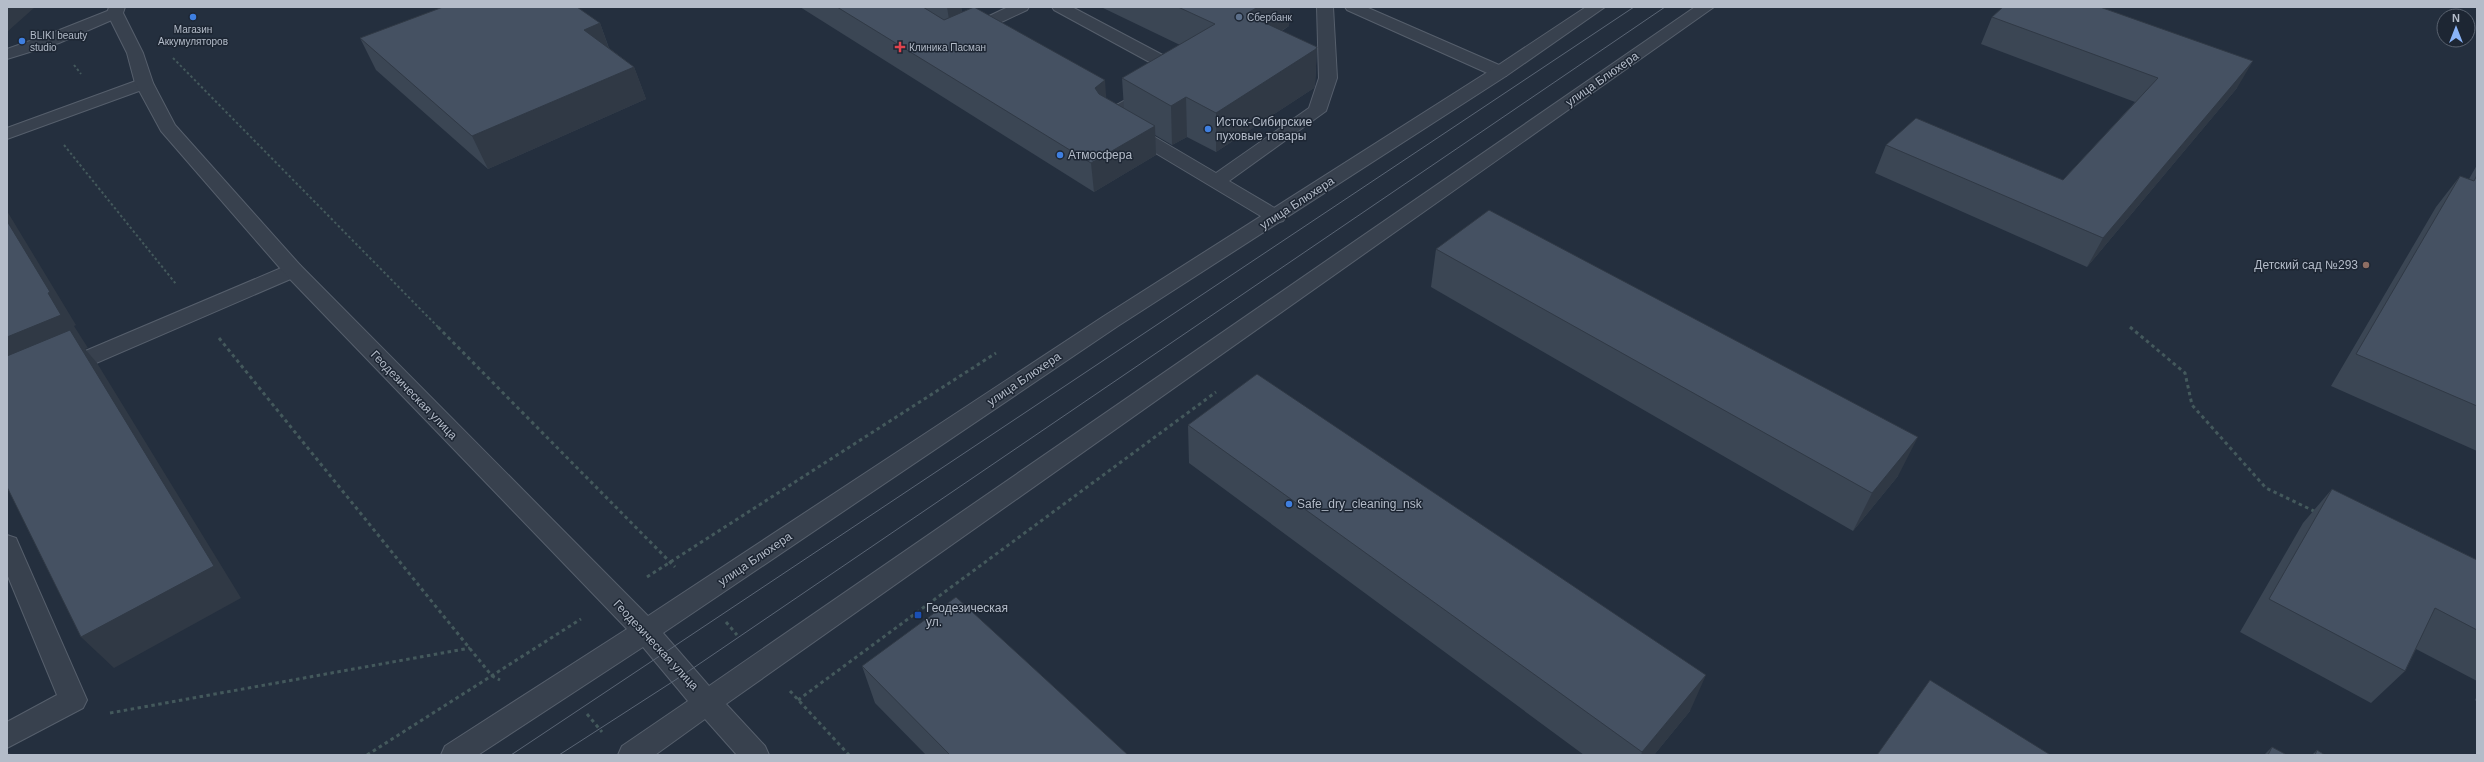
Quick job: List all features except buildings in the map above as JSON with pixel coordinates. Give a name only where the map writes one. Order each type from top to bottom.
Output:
[{"type":"street","points":[[956,38],[1021,7]]},
{"type":"street","points":[[1060,7],[1185,74],[1108,117],[1276,217]]},
{"type":"street","points":[[1217,181],[1317,111],[1328,78],[1325,7]]},
{"type":"street","points":[[1353,7],[1500,72]]},
{"type":"street","name":"улица Блюхера","points":[[455,755],[704,593],[1111,321],[1276,217],[1500,72],[1597,7]]},
{"type":"street","name":"улица Блюхера","points":[[632,755],[1706,7]]},
{"type":"street","points":[[7,54],[53,39],[116,10]]},
{"type":"street","name":"Геодезическая улица","points":[[116,10],[135,54],[144,83],[167,127],[293,270],[646,631],[663,654],[708,701],[755,755]]},
{"type":"street","points":[[7,134],[144,83]]},
{"type":"street","points":[[44,377],[293,270]]},
{"type":"street","points":[[7,545],[73,700],[7,736]]},
{"type":"path","points":[[53,39],[83,77]]},
{"type":"path","points":[[171,56],[669,562],[704,593],[720,616],[849,755]]},
{"type":"path","points":[[43,120],[492,676]]},
{"type":"path","points":[[2130,327],[2185,373],[2192,405],[2266,488],[2322,515]]},
{"type":"path","points":[[368,755],[587,615]]},
{"type":"path","points":[[106,714],[470,648]]},
{"type":"tram line","points":[[511,755],[1634,7]]},
{"type":"tram line","points":[[559,755],[683,675],[1665,7]]},
{"type":"place","name":"Магазин Аккумуляторов","points":[[193,17]]},
{"type":"place","name":"Сбербанк","points":[[1239,17]]},
{"type":"place","name":"BLIKI beauty studio","points":[[22,41]]},
{"type":"place","name":"Клиника Пасман","points":[[900,47]]},
{"type":"place","name":"Исток-Сибирские пуховые товары","points":[[1208,129]]},
{"type":"place","name":"Атмосфера","points":[[1060,155]]},
{"type":"place","name":"Детский сад №293","points":[[2366,265]]},
{"type":"place","name":"Safe_dry_cleaning_nsk","points":[[1289,504]]},
{"type":"place","name":"Геодезическая ул.","points":[[918,615]]}]
